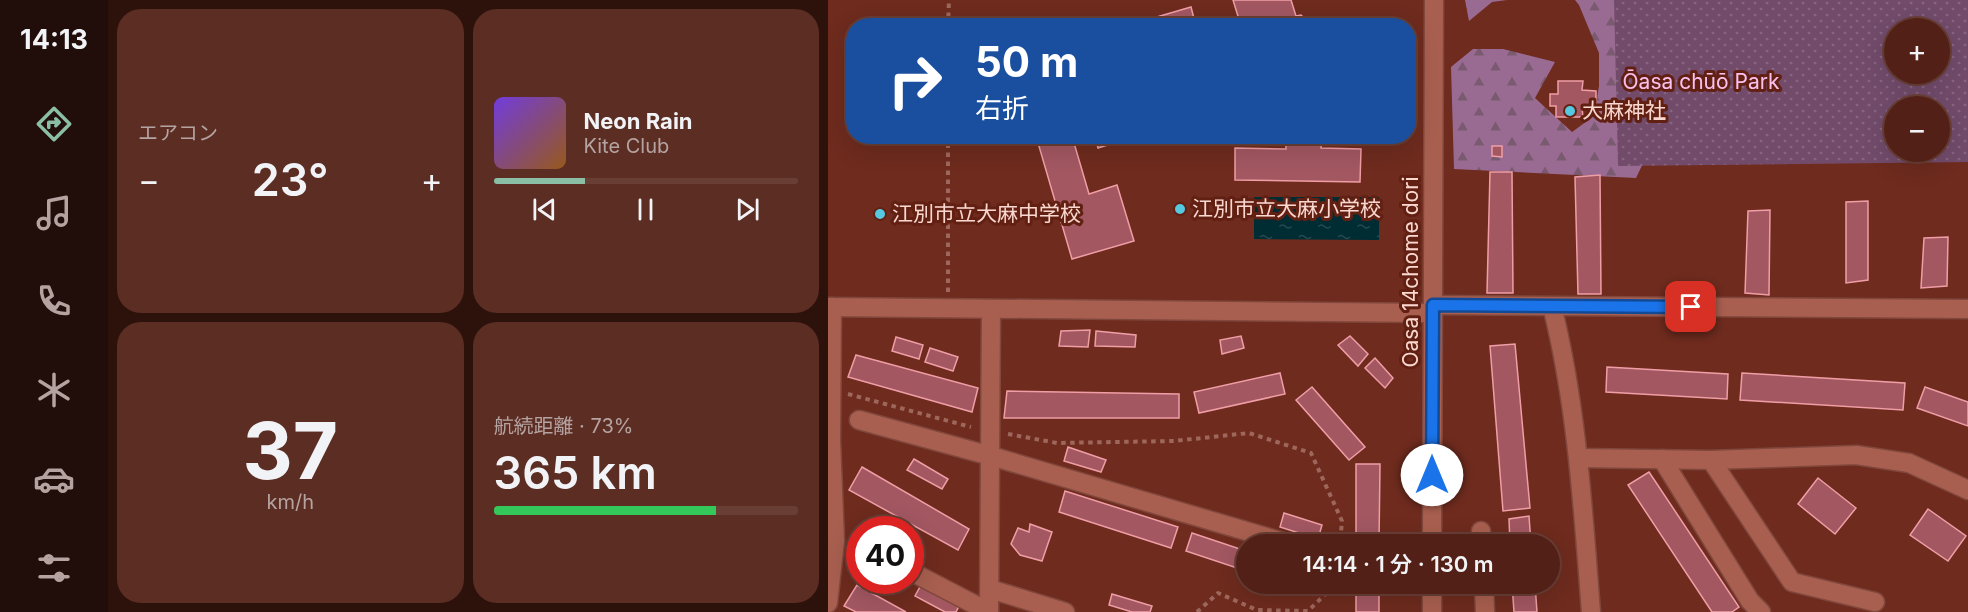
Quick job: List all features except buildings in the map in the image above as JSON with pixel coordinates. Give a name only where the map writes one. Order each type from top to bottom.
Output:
[{"type":"street","name":"Oasa 14chome dori","points":[[1432,534],[1434,0]]},
{"type":"street","points":[[1552,306],[1565,357],[1579,458],[1591,612]]},
{"type":"street","points":[[828,603],[835,540],[831,515],[830,307],[1433,309],[1552,306],[1968,309]]},
{"type":"street","points":[[924,578],[989,612],[991,309]]},
{"type":"street","points":[[859,420],[991,456],[1256,534]]},
{"type":"street","points":[[1579,458],[1711,460],[1856,455],[1909,463],[1968,490]]},
{"type":"street","points":[[1662,459],[1750,601],[1761,612]]},
{"type":"street","points":[[1711,460],[1792,582],[1875,602]]},
{"type":"street","points":[[990,590],[1065,612]]},
{"type":"street","points":[[1430,594],[1432,612]]},
{"type":"street","points":[[1484,594],[1485,612]]},
{"type":"path","points":[[948,18],[949,0]]},
{"type":"path","points":[[948,144],[948,308]]},
{"type":"path","points":[[832,387],[846,394],[991,431],[1057,443],[1174,441],[1249,433],[1311,453],[1342,521],[1341,534]]},
{"type":"path","points":[[1197,612],[1218,593],[1257,610],[1308,611],[1326,594]]},
{"type":"green space","points":[[1465,0],[1507,0],[1492,2],[1469,21]]},
{"type":"green space","points":[[1575,0],[1656,0],[1649,151],[1636,178],[1454,169],[1451,67],[1473,49],[1503,49],[1555,62],[1535,98],[1572,132],[1594,116],[1599,86],[1599,53]]},
{"type":"green space","name":"Ōasa chūō Park","points":[[1614,0],[1968,0],[1968,162],[1618,166]]},
{"type":"water","points":[[1254,197],[1379,197],[1379,240],[1254,239]]},
{"type":"place","name":"大麻神社","points":[[1570,111]]},
{"type":"place","name":"江別市立大麻小学校","points":[[1180,209]]},
{"type":"place","name":"江別市立大麻中学校","points":[[880,214]]},
{"type":"route","points":[[1432,475],[1433,305],[1691,307]]}]
